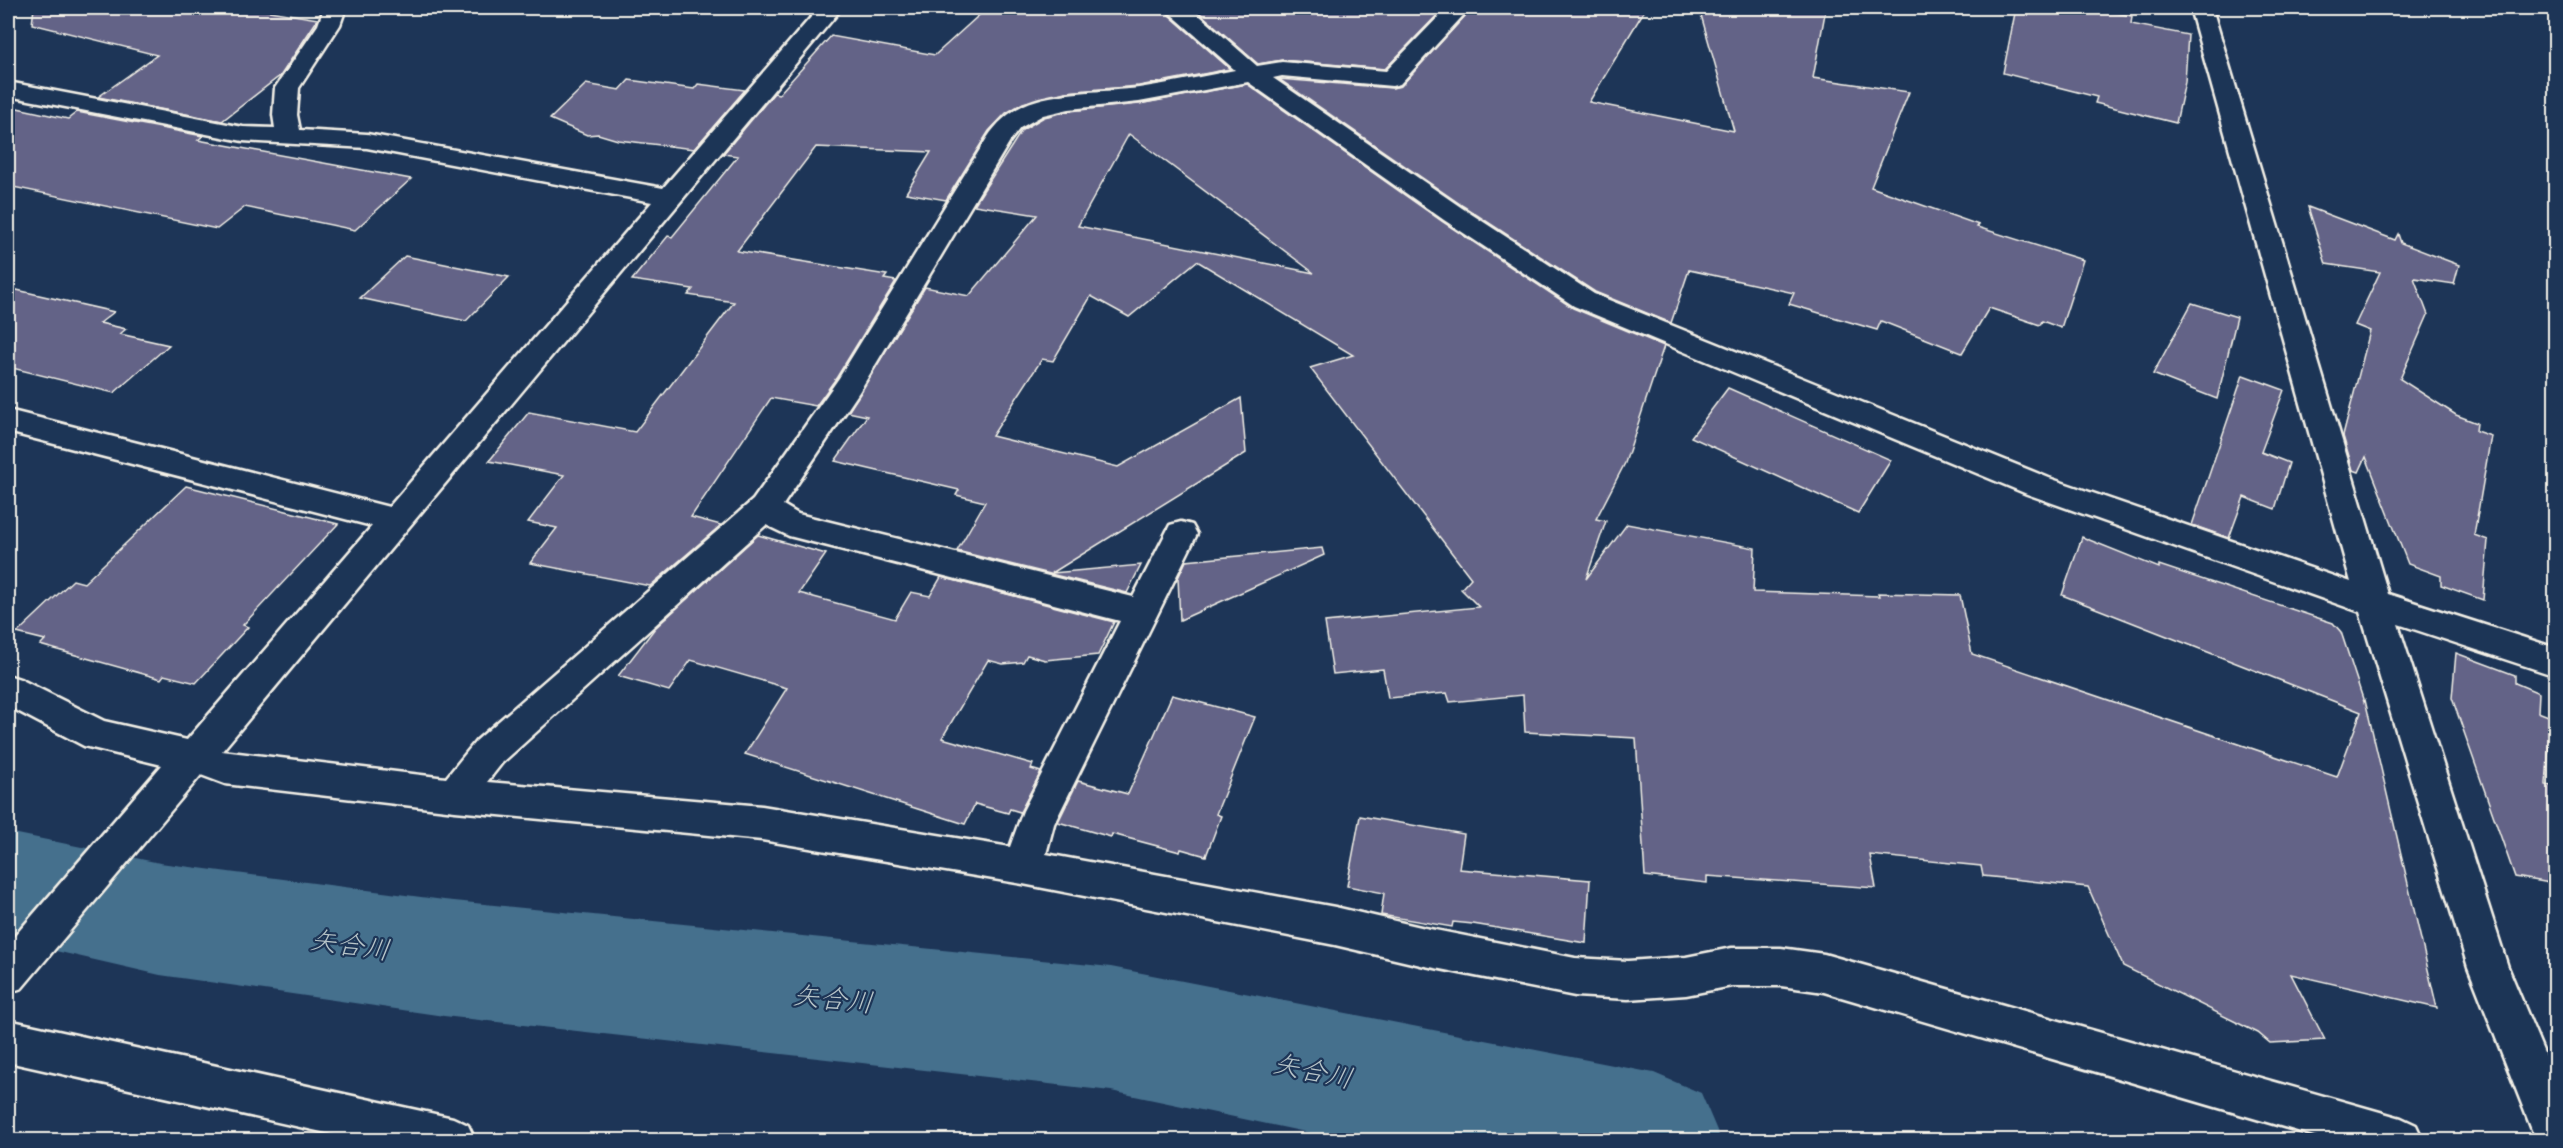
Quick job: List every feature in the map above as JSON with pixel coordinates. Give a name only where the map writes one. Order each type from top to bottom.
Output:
[{"type":"street","points":[[289,136],[285,115],[287,88],[323,35],[334,8]]},
{"type":"street","points":[[8,974],[397,521],[668,197],[831,8]]},
{"type":"street","points":[[1178,8],[1220,43],[1252,74],[1453,214],[1584,300],[2038,486],[2374,603],[2556,662]]},
{"type":"street","points":[[455,795],[489,752],[764,508],[849,385],[999,138],[1011,123],[1035,109],[1053,105],[1139,95],[1282,69],[1392,79],[1459,8]]},
{"type":"street","points":[[2201,8],[2374,603],[2488,967],[2556,1136]]},
{"type":"street","points":[[8,89],[243,134],[368,141],[668,197]]},
{"type":"street","points":[[8,421],[397,521]]},
{"type":"street","points":[[764,508],[789,524],[1143,613]]},
{"type":"street","points":[[1023,867],[1036,823],[1181,534]]},
{"type":"street","points":[[8,689],[97,735],[183,768],[225,768],[455,795],[762,823],[1023,867],[1335,926],[1575,977],[1628,980],[1686,976],[1732,967],[1781,967],[1824,973],[2401,1140]]},
{"type":"street","points":[[8,1041],[453,1140]]},
{"type":"building","points":[[34,8],[251,8],[318,19],[281,75],[222,121],[98,97],[157,55],[32,24]]},
{"type":"building","points":[[987,8],[1165,8],[1169,15],[1230,69],[1139,86],[1065,92],[1023,103],[1006,113],[989,131],[946,200],[906,193],[931,152],[816,147],[737,251],[887,275],[884,279],[896,281],[837,377],[816,406],[771,398],[691,517],[721,525],[650,586],[530,563],[557,528],[528,522],[564,475],[489,461],[529,412],[635,432],[734,302],[688,295],[693,289],[632,280],[668,236],[672,237],[738,156],[723,154],[774,93],[779,94],[831,36],[935,55]]},
{"type":"building","points":[[1194,8],[1444,8],[1385,69],[1282,60],[1258,64]]},
{"type":"building","points":[[1472,8],[1646,8],[1589,102],[1734,131],[1699,8],[1826,8],[1813,78],[1909,92],[1871,187],[1979,225],[1977,227],[2083,260],[2061,328],[2042,321],[2040,325],[1989,308],[1962,353],[1881,321],[1877,330],[1789,304],[1794,293],[1689,270],[1671,323],[1595,292],[1463,206],[1279,79],[1392,88],[1401,86]]},
{"type":"building","points":[[2016,8],[2091,8],[2132,16],[2131,24],[2188,35],[2185,82],[2176,123],[2095,103],[2097,97],[2003,73]]},
{"type":"building","points":[[629,80],[694,89],[698,84],[745,90],[694,149],[618,140],[598,134],[587,135],[550,119],[586,84],[620,90]]},
{"type":"building","points":[[1247,84],[1443,222],[1573,308],[1664,346],[1625,463],[1596,519],[1606,521],[1586,579],[1627,524],[1755,548],[1753,592],[1879,596],[1878,593],[1960,595],[1972,654],[2337,777],[2361,712],[2062,595],[2082,537],[2159,568],[2159,565],[2333,623],[2341,632],[2364,702],[2365,700],[2437,1008],[2291,974],[2325,1040],[2270,1043],[2258,1033],[2123,966],[2088,887],[1983,876],[1981,866],[1870,855],[1876,888],[1707,876],[1707,883],[1645,876],[1636,738],[1525,732],[1523,695],[1450,702],[1447,693],[1388,698],[1383,669],[1333,674],[1325,622],[1479,607],[1461,589],[1471,578],[1310,368],[1353,355],[1197,261],[1129,317],[1091,296],[1053,361],[1042,359],[992,436],[1118,467],[1241,398],[1246,453],[1052,573],[1141,565],[1127,593],[957,551],[985,502],[956,495],[959,490],[835,461],[867,416],[848,412],[925,287],[969,296],[1037,215],[974,205],[1022,130],[1044,117],[1069,111],[1139,104]],"holes":[[[1129,134],[1314,273],[1078,226]]]},
{"type":"building","points":[[8,106],[68,119],[77,112],[203,136],[198,140],[411,179],[355,230],[245,207],[217,229],[8,186]]},
{"type":"building","points":[[2308,207],[2395,240],[2398,234],[2401,243],[2459,265],[2454,284],[2414,278],[2428,315],[2400,379],[2456,415],[2477,423],[2476,431],[2491,436],[2474,535],[2488,540],[2483,600],[2441,585],[2441,576],[2408,564],[2366,457],[2359,472],[2353,470],[2343,436],[2370,331],[2355,325],[2380,272],[2326,264]]},
{"type":"building","points":[[405,256],[509,277],[466,321],[360,298]]},
{"type":"building","points":[[8,288],[114,312],[100,323],[126,329],[120,334],[169,345],[114,393],[8,367]]},
{"type":"building","points":[[2192,303],[2237,317],[2217,399],[2153,374]]},
{"type":"building","points":[[2243,375],[2284,390],[2261,452],[2289,463],[2275,509],[2244,497],[2229,538],[2192,525]]},
{"type":"building","points":[[1728,388],[1891,460],[1858,513],[1691,437]]},
{"type":"building","points":[[186,486],[338,524],[243,625],[248,627],[196,683],[164,675],[161,679],[40,645],[45,640],[17,633],[73,580],[84,583]]},
{"type":"building","points":[[758,535],[826,554],[799,593],[895,619],[911,592],[930,596],[941,577],[1114,622],[1098,655],[1045,660],[1027,655],[1023,662],[1003,664],[988,660],[942,738],[1033,764],[1031,769],[1041,772],[1020,812],[1010,809],[1008,813],[975,804],[965,824],[745,754],[787,688],[691,660],[669,691],[618,676],[655,628]]},
{"type":"building","points":[[1322,548],[1324,555],[1180,620],[1178,578],[1186,561]]},
{"type":"building","points":[[2456,653],[2515,675],[2515,683],[2539,693],[2538,712],[2551,717],[2546,785],[2556,787],[2556,884],[2515,877],[2452,698]]},
{"type":"building","points":[[1172,695],[1255,717],[1216,814],[1221,816],[1206,856],[1181,849],[1180,852],[1112,834],[1111,837],[1058,822],[1078,781],[1128,794]]},
{"type":"building","points":[[1360,816],[1464,834],[1459,869],[1590,880],[1586,943],[1473,924],[1453,922],[1452,927],[1381,915],[1384,893],[1347,886]]},
{"type":"waterway","name":"矢合川","points":[[8,886],[160,919],[444,958],[1111,1029],[1654,1140]]}]
